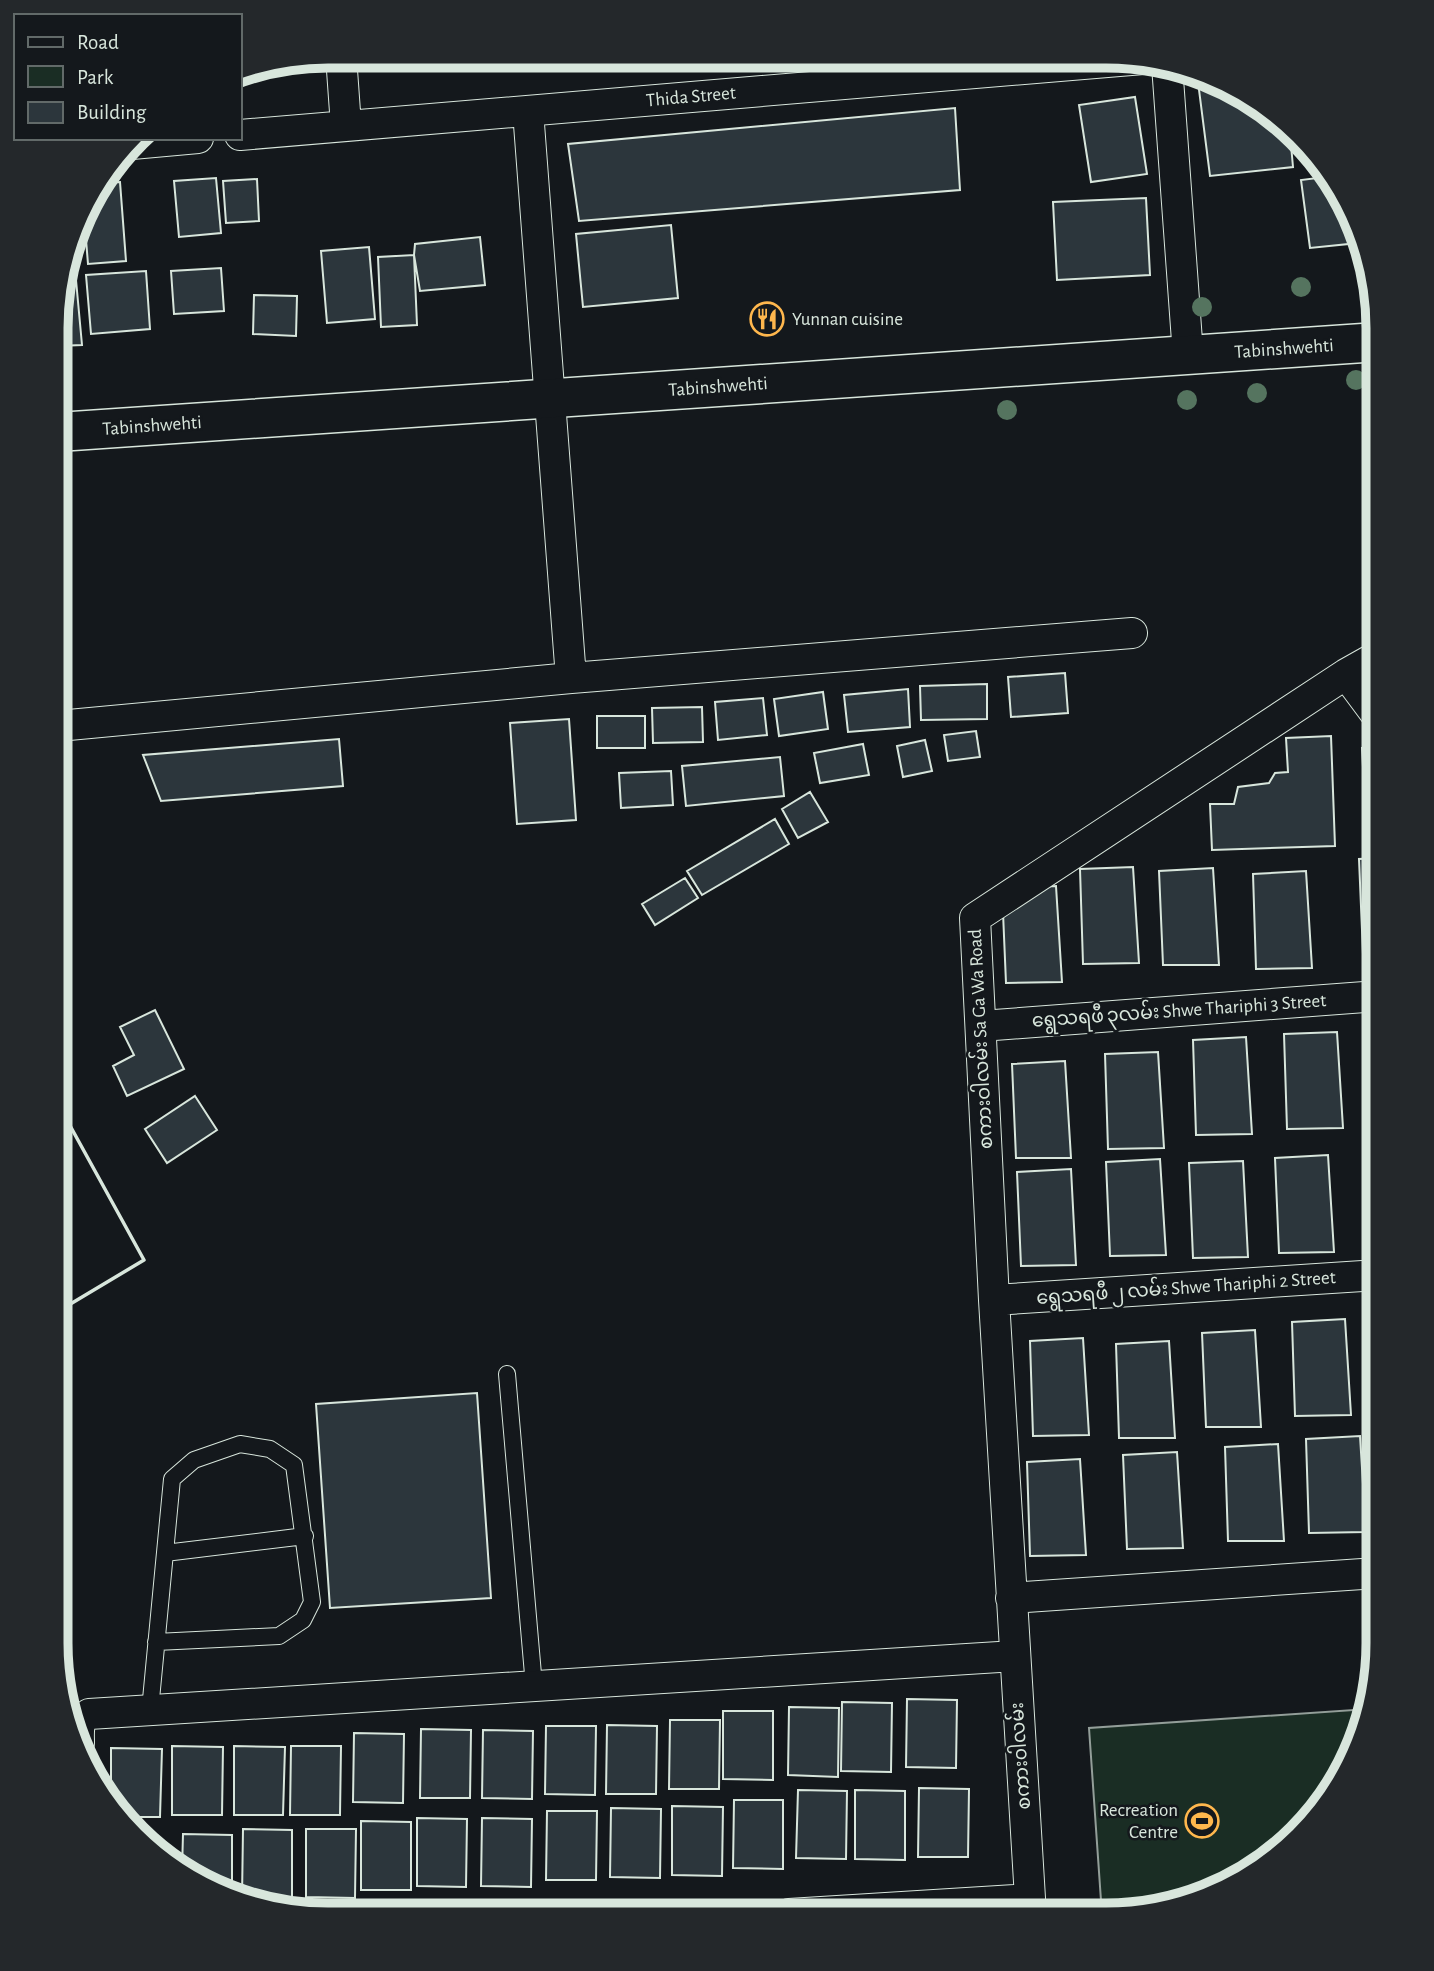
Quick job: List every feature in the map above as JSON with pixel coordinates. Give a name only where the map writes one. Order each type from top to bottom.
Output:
[{"type":"main road","name":"Tabinshwehti","points":[[68,431],[1366,343]]},
{"type":"street","points":[[342,68],[346,126]]},
{"type":"street","name":"Thida Street","points":[[242,135],[1037,68]]},
{"type":"street","points":[[1168,76],[1188,355]]},
{"type":"street","points":[[528,111],[571,678]]},
{"type":"street","points":[[145,143],[176,140]]},
{"type":"street","points":[[68,725],[571,678],[1132,633]]},
{"type":"street","name":"စကားဝါလမ်း Sa Ga Wa Road","points":[[1011,1598],[975,918],[1366,663]]},
{"type":"street","points":[[1346,674],[1366,701]]},
{"type":"street","name":"ရွေသရဖီ ၃လမ်း Shwe Thariphi 3 Street","points":[[981,1026],[1366,997]]},
{"type":"street","name":"ရွေသရဖီ ၂ လမ်း Shwe Thariphi 2 Street","points":[[994,1300],[1366,1276]]},
{"type":"street","points":[[1011,1598],[1366,1574]]},
{"type":"street","name":"စကား၀ါလမ်း","points":[[1011,1598],[1030,1903]]},
{"type":"street","points":[[81,1722],[89,1714],[1015,1656]]},
{"type":"lane","points":[[507,1374],[534,1686]]},
{"type":"lane","points":[[150,1710],[156,1642],[172,1479],[194,1460],[240,1444],[270,1449],[294,1465],[313,1602],[303,1620],[279,1636],[156,1642]]},
{"type":"lane","points":[[165,1553],[305,1536]]},
{"type":"green space","name":"Recreation Centre","points":[[1357,1710],[1346,1743],[1331,1773],[1290,1827],[1250,1859],[1221,1876],[1190,1889],[1140,1901],[1101,1903],[1089,1728]]},
{"type":"building","points":[[1198,85],[1250,112],[1291,145],[1293,167],[1210,176]]},
{"type":"building","points":[[1135,97],[1147,174],[1091,182],[1079,105]]},
{"type":"building","points":[[955,108],[960,190],[579,221],[568,144]]},
{"type":"building","points":[[216,178],[221,233],[179,237],[174,181]]},
{"type":"building","points":[[1318,178],[1339,213],[1352,244],[1310,248],[1301,180]]},
{"type":"building","points":[[257,179],[259,221],[226,223],[223,181]]},
{"type":"building","points":[[113,182],[120,182],[126,261],[88,264],[86,234]]},
{"type":"building","points":[[1146,198],[1150,275],[1057,280],[1053,202]]},
{"type":"building","points":[[671,225],[678,298],[583,307],[576,234]]},
{"type":"building","points":[[480,237],[485,285],[420,291],[414,255],[415,244]]},
{"type":"building","points":[[369,247],[375,319],[327,323],[321,251]]},
{"type":"building","points":[[414,255],[417,325],[381,327],[378,257]]},
{"type":"building","points":[[221,268],[224,311],[174,314],[171,271]]},
{"type":"building","points":[[146,271],[150,329],[91,334],[86,275]]},
{"type":"building","points":[[72,280],[76,280],[82,345],[68,346],[70,294]]},
{"type":"building","points":[[254,295],[297,296],[296,336],[253,334]]},
{"type":"building","points":[[1065,673],[1068,713],[1011,717],[1008,677]]},
{"type":"building","points":[[987,684],[987,719],[921,720],[920,686]]},
{"type":"building","points":[[908,689],[910,727],[848,732],[844,695]]},
{"type":"building","points":[[823,692],[828,729],[779,736],[774,699]]},
{"type":"building","points":[[763,698],[767,735],[718,740],[715,702]]},
{"type":"building","points":[[702,707],[703,742],[653,743],[652,708]]},
{"type":"building","points":[[597,716],[645,716],[645,748],[597,748]]},
{"type":"building","points":[[569,719],[576,820],[517,824],[510,723]]},
{"type":"building","points":[[976,731],[980,757],[948,761],[944,735]]},
{"type":"building","points":[[1331,736],[1335,846],[1212,850],[1210,804],[1234,804],[1238,787],[1269,783],[1275,773],[1288,772],[1286,738]]},
{"type":"building","points":[[339,739],[343,786],[161,801],[143,755]]},
{"type":"building","points":[[925,740],[932,771],[903,777],[897,746]]},
{"type":"building","points":[[863,744],[869,775],[820,783],[814,753]]},
{"type":"building","points":[[1362,748],[1366,748],[1366,824]]},
{"type":"building","points":[[780,757],[784,796],[686,806],[682,766]]},
{"type":"building","points":[[671,771],[673,805],[621,808],[619,773]]},
{"type":"building","points":[[810,792],[828,822],[798,838],[782,809]]},
{"type":"building","points":[[775,819],[789,844],[702,895],[687,871]]},
{"type":"building","points":[[1359,859],[1366,859],[1366,954],[1363,954]]},
{"type":"building","points":[[1133,867],[1139,963],[1083,964],[1080,869]]},
{"type":"building","points":[[1213,868],[1219,965],[1163,965],[1159,871]]},
{"type":"building","points":[[1306,871],[1312,968],[1256,969],[1253,874]]},
{"type":"building","points":[[685,878],[698,898],[655,925],[642,904]]},
{"type":"building","points":[[1056,886],[1062,982],[1006,983],[1002,889]]},
{"type":"building","points":[[155,1010],[184,1069],[127,1096],[113,1066],[134,1055],[120,1027]]},
{"type":"building","points":[[1337,1032],[1343,1128],[1287,1129],[1284,1034]]},
{"type":"building","points":[[1246,1037],[1252,1134],[1196,1135],[1193,1040]]},
{"type":"building","points":[[1158,1052],[1164,1148],[1108,1149],[1105,1054]]},
{"type":"building","points":[[1065,1061],[1071,1158],[1016,1158],[1012,1064]]},
{"type":"building","points":[[195,1096],[217,1130],[167,1163],[145,1129]]},
{"type":"building","points":[[1328,1155],[1334,1252],[1279,1253],[1275,1158]]},
{"type":"building","points":[[1160,1159],[1166,1255],[1110,1256],[1106,1162]]},
{"type":"building","points":[[1243,1161],[1248,1257],[1193,1258],[1189,1163]]},
{"type":"building","points":[[1071,1169],[1076,1265],[1021,1266],[1017,1172]]},
{"type":"building","points":[[1345,1319],[1351,1415],[1295,1416],[1292,1322]]},
{"type":"building","points":[[1255,1330],[1261,1427],[1206,1427],[1202,1333]]},
{"type":"building","points":[[1083,1338],[1089,1435],[1033,1436],[1030,1341]]},
{"type":"building","points":[[1169,1341],[1175,1438],[1119,1438],[1116,1344]]},
{"type":"building","points":[[477,1393],[491,1598],[330,1608],[316,1404]]},
{"type":"building","points":[[1360,1436],[1366,1532],[1309,1533],[1306,1439]]},
{"type":"building","points":[[1278,1444],[1284,1541],[1228,1541],[1225,1447]]},
{"type":"building","points":[[1177,1452],[1183,1548],[1127,1549],[1123,1455]]},
{"type":"building","points":[[1080,1459],[1086,1555],[1030,1556],[1027,1462]]},
{"type":"building","points":[[907,1699],[957,1700],[956,1768],[906,1767]]},
{"type":"building","points":[[842,1702],[892,1703],[891,1772],[841,1771]]},
{"type":"building","points":[[789,1707],[839,1708],[838,1777],[788,1775]]},
{"type":"building","points":[[723,1711],[773,1711],[773,1780],[723,1779]]},
{"type":"building","points":[[670,1720],[720,1720],[719,1789],[669,1789]]},
{"type":"building","points":[[607,1725],[657,1726],[656,1794],[606,1794]]},
{"type":"building","points":[[546,1726],[596,1726],[595,1795],[545,1794]]},
{"type":"building","points":[[421,1729],[471,1730],[470,1798],[420,1798]]},
{"type":"building","points":[[483,1730],[533,1731],[532,1799],[482,1798]]},
{"type":"building","points":[[354,1733],[404,1734],[403,1803],[353,1802]]},
{"type":"building","points":[[172,1746],[223,1747],[222,1815],[172,1815]]},
{"type":"building","points":[[234,1746],[285,1747],[283,1815],[234,1815]]},
{"type":"building","points":[[291,1746],[341,1746],[340,1815],[290,1815]]},
{"type":"building","points":[[111,1748],[162,1749],[160,1817],[136,1817],[111,1785]]},
{"type":"building","points":[[919,1788],[969,1789],[968,1857],[918,1857]]},
{"type":"building","points":[[798,1790],[847,1791],[846,1859],[796,1858]]},
{"type":"building","points":[[855,1790],[905,1791],[905,1860],[855,1859]]},
{"type":"building","points":[[734,1800],[783,1800],[783,1869],[733,1868]]},
{"type":"building","points":[[672,1806],[723,1807],[722,1876],[672,1875]]},
{"type":"building","points":[[611,1808],[661,1809],[660,1878],[610,1877]]},
{"type":"building","points":[[547,1811],[597,1811],[596,1880],[546,1880]]},
{"type":"building","points":[[417,1818],[467,1819],[466,1887],[417,1886]]},
{"type":"building","points":[[482,1818],[532,1819],[531,1887],[481,1886]]},
{"type":"building","points":[[361,1821],[411,1822],[411,1890],[361,1890]]},
{"type":"building","points":[[243,1829],[292,1830],[292,1899],[277,1898],[242,1888]]},
{"type":"building","points":[[306,1829],[356,1829],[355,1898],[306,1897]]},
{"type":"building","points":[[183,1834],[232,1835],[232,1884],[198,1868],[182,1858]]},
{"type":"wall","points":[[68,1122],[144,1260],[68,1305]]},
{"type":"place","name":"Yunnan cuisine","points":[[767,319]]},
{"type":"place","name":"Recreation Centre","points":[[1202,1821]]}]
